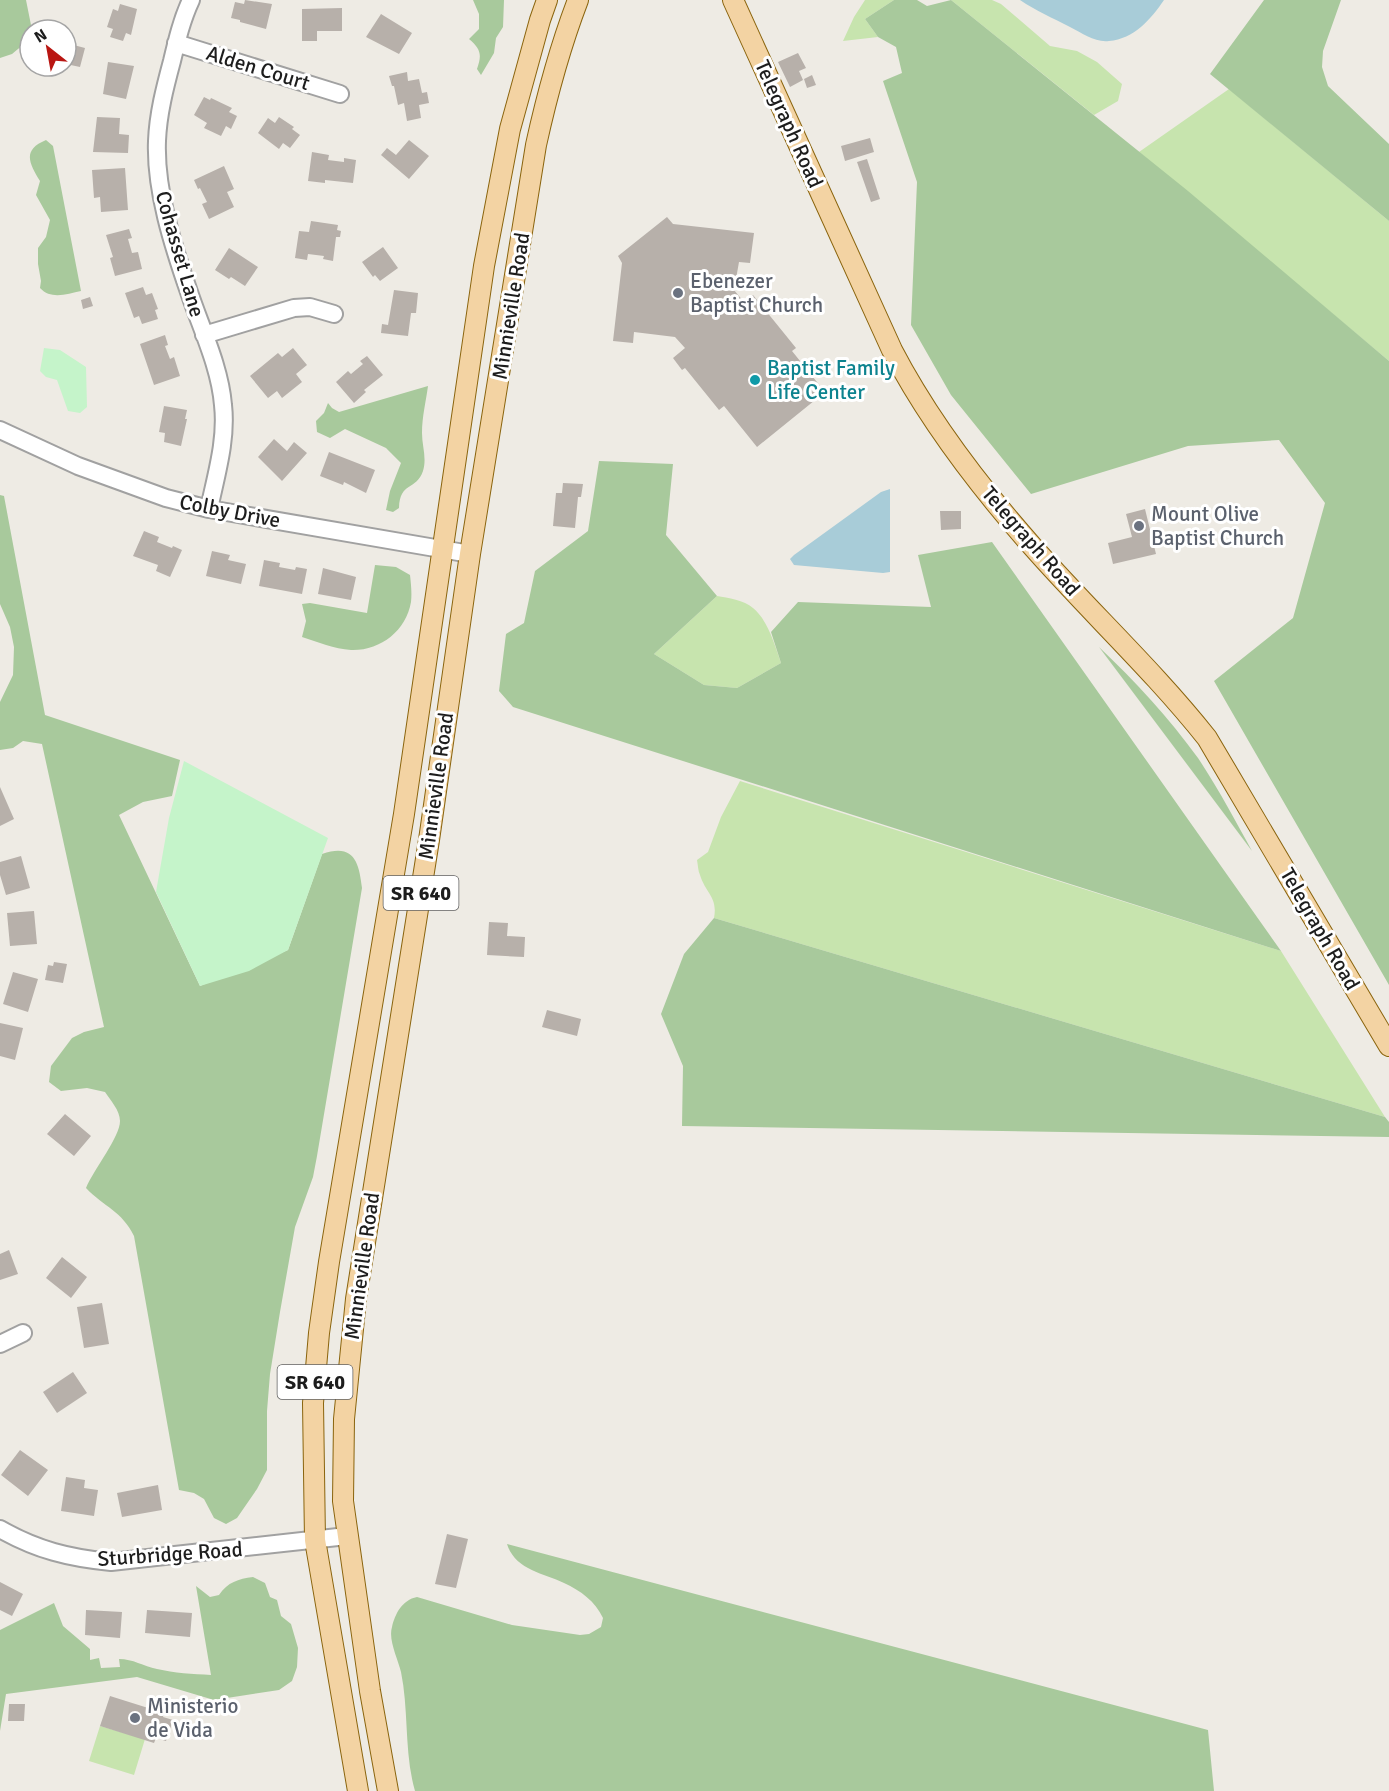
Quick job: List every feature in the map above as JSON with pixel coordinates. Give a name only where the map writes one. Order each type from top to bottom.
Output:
[{"type":"main road","name":"Minnieville Road","points":[[358,1791],[315,1540],[313,1403],[319,1333],[404,814],[484,266],[513,118],[547,0]]},
{"type":"main road","name":"Minnieville Road","points":[[388,1791],[370,1691],[346,1536],[343,1501],[343,1447],[356,1299],[425,863],[470,554],[536,145],[561,47],[578,0]]},
{"type":"main road","name":"Telegraph Road","points":[[733,0],[892,350],[921,403],[981,485],[1032,547],[1178,701],[1208,738],[1389,1046]]},
{"type":"street","name":"Cohasset Lane","points":[[191,0],[176,43],[158,125],[158,177],[176,257],[221,389],[224,416],[220,455],[209,509]]},
{"type":"street","name":"Alden Court","points":[[176,43],[340,94]]},
{"type":"street","points":[[204,335],[294,308],[310,307],[334,314]]},
{"type":"street","name":"Colby Drive","points":[[0,430],[78,466],[127,485],[209,509],[470,554]]},
{"type":"street","points":[[0,1344],[23,1333]]},
{"type":"street","name":"Sturbridge Road","points":[[0,1529],[23,1542],[55,1554],[83,1560],[111,1562],[346,1536]]},
{"type":"green space","points":[[0,0],[26,0],[30,18],[18,18],[18,49],[0,58]]},
{"type":"green space","points":[[473,0],[504,0],[503,27],[496,38],[494,53],[481,75],[477,69],[480,60],[479,52],[469,39],[479,29],[479,14]]},
{"type":"green space","points":[[865,0],[894,0],[865,19],[878,37],[843,41],[854,17]]},
{"type":"green space","points":[[894,0],[917,0],[927,6],[951,0],[1188,191],[1389,361],[1389,985],[1214,681],[1293,618],[1325,503],[1279,440],[1188,446],[1031,494],[951,395],[911,325],[917,182],[883,81],[902,73],[896,47],[878,37],[865,19]]},
{"type":"green space","points":[[951,0],[992,0],[1001,4],[1050,46],[1077,51],[1097,62],[1122,84],[1118,101],[1094,115]]},
{"type":"green space","points":[[1264,0],[1341,0],[1323,51],[1322,67],[1328,86],[1389,144],[1389,221],[1210,74]]},
{"type":"green space","points":[[1229,89],[1389,221],[1389,361],[1139,152]]},
{"type":"green space","points":[[46,140],[53,146],[81,291],[59,295],[49,294],[40,288],[38,248],[46,237],[50,220],[36,195],[40,181],[30,158],[33,148]]},
{"type":"green space","points":[[44,348],[60,350],[86,367],[87,407],[80,413],[68,411],[57,380],[46,377],[40,371]]},
{"type":"green space","points":[[428,386],[422,427],[425,461],[423,471],[420,477],[402,494],[399,508],[393,512],[386,510],[390,491],[401,463],[386,448],[345,429],[330,438],[317,432],[316,421],[324,413],[328,403],[339,412]]},
{"type":"green space","points":[[599,461],[673,464],[666,535],[717,596],[654,654],[704,685],[737,688],[781,663],[771,632],[798,602],[931,607],[918,555],[992,542],[1281,951],[513,707],[499,691],[506,634],[524,623],[535,571],[588,531]]},
{"type":"green space","points":[[0,495],[4,496],[45,715],[180,760],[172,796],[143,802],[119,815],[200,986],[288,950],[322,854],[333,851],[348,853],[353,857],[359,870],[362,888],[317,1156],[313,1177],[295,1227],[270,1374],[267,1411],[267,1470],[237,1518],[226,1524],[214,1518],[204,1499],[194,1493],[179,1490],[134,1236],[118,1215],[86,1188],[116,1136],[120,1121],[118,1113],[105,1092],[87,1088],[61,1091],[49,1082],[51,1066],[72,1038],[104,1027],[42,744],[23,741],[13,748],[0,750],[0,702],[13,675],[14,647],[10,627],[0,604]]},
{"type":"green space","points":[[375,565],[396,567],[410,575],[411,602],[408,612],[404,622],[390,637],[372,647],[351,650],[302,637],[306,621],[302,604],[310,603],[367,613]]},
{"type":"green space","points":[[717,596],[745,603],[758,613],[770,634],[781,663],[737,688],[704,685],[654,654]]},
{"type":"green space","points":[[1099,647],[1151,700],[1187,743],[1226,804],[1252,851]]},
{"type":"green space","points":[[184,761],[328,838],[288,950],[249,971],[200,986],[156,892],[169,818]]},
{"type":"green space","points":[[740,781],[1281,951],[1385,1117],[714,918],[713,900],[702,881],[697,860],[708,852],[721,817]]},
{"type":"green space","points":[[714,918],[1385,1117],[1389,1122],[1389,1137],[682,1126],[683,1066],[661,1014],[684,954]]},
{"type":"green space","points":[[507,1544],[1208,1730],[1214,1791],[415,1791],[409,1762],[401,1672],[391,1638],[395,1617],[403,1604],[417,1597],[512,1625],[580,1635],[589,1634],[601,1627],[603,1618],[587,1597],[570,1586],[523,1565],[516,1560]]},
{"type":"green space","points":[[253,1577],[265,1583],[270,1597],[277,1600],[281,1616],[291,1624],[298,1648],[297,1667],[292,1681],[279,1690],[214,1700],[137,1677],[6,1694],[0,1731],[0,1630],[54,1603],[63,1626],[90,1649],[90,1660],[99,1658],[101,1668],[120,1667],[119,1659],[124,1659],[152,1668],[211,1675],[196,1586],[210,1597],[219,1595],[234,1582]]},
{"type":"green space","points":[[100,1726],[145,1739],[134,1775],[89,1761]]},
{"type":"water","points":[[1020,0],[1164,0],[1147,21],[1134,32],[1118,39],[1104,41],[1084,35]]},
{"type":"water","points":[[890,489],[890,572],[794,565],[790,559],[794,555],[881,492]]},
{"type":"building","points":[[245,0],[272,4],[266,29],[231,18],[235,2],[244,4]]},
{"type":"building","points":[[120,4],[137,9],[131,35],[126,33],[123,41],[110,37],[113,29],[107,27],[113,9],[118,11]]},
{"type":"building","points":[[342,8],[342,31],[317,31],[317,41],[302,41],[302,9]]},
{"type":"building","points":[[381,14],[412,33],[399,54],[366,37]]},
{"type":"building","points":[[78,46],[85,48],[80,67],[78,67]]},
{"type":"building","points":[[798,53],[806,68],[799,71],[803,80],[790,87],[778,62]]},
{"type":"building","points":[[108,62],[134,66],[126,99],[103,94]]},
{"type":"building","points":[[407,72],[408,81],[419,79],[422,93],[427,92],[429,103],[419,105],[421,118],[407,121],[404,103],[398,105],[394,86],[389,76]]},
{"type":"building","points":[[812,75],[816,85],[807,88],[804,79]]},
{"type":"building","points":[[204,97],[232,108],[229,112],[237,116],[231,129],[226,126],[221,136],[204,128],[207,123],[194,115]]},
{"type":"building","points":[[97,117],[120,118],[119,134],[129,135],[128,153],[93,152]]},
{"type":"building","points":[[279,117],[294,127],[292,129],[300,135],[290,148],[283,143],[279,149],[258,133],[268,118],[275,123]]},
{"type":"building","points":[[870,138],[874,152],[845,161],[841,146]]},
{"type":"building","points":[[409,140],[429,156],[409,179],[381,155],[387,148],[396,155]]},
{"type":"building","points":[[312,152],[329,155],[328,160],[344,162],[344,158],[356,160],[353,183],[308,181]]},
{"type":"building","points":[[867,159],[880,199],[871,202],[857,162]]},
{"type":"building","points":[[224,166],[234,189],[227,192],[234,207],[209,219],[202,204],[207,202],[194,180]]},
{"type":"building","points":[[125,168],[128,210],[101,212],[100,197],[94,198],[92,170]]},
{"type":"building","points":[[667,217],[673,224],[754,233],[750,263],[739,262],[734,290],[744,302],[753,295],[796,348],[792,351],[825,392],[757,447],[724,406],[719,410],[685,368],[682,370],[673,358],[685,348],[675,337],[634,332],[633,343],[613,341],[622,263],[618,256]]},
{"type":"building","points":[[311,221],[338,225],[337,230],[341,231],[340,237],[336,237],[333,261],[323,259],[324,256],[308,254],[307,260],[295,258],[299,231],[309,232]]},
{"type":"building","points":[[129,229],[132,238],[128,239],[132,253],[138,252],[142,269],[115,276],[110,258],[113,257],[106,235]]},
{"type":"building","points":[[383,247],[398,268],[380,281],[375,275],[373,277],[362,262]]},
{"type":"building","points":[[229,248],[258,267],[245,286],[215,270]]},
{"type":"building","points":[[143,287],[146,295],[152,293],[158,309],[155,310],[158,319],[142,324],[139,316],[134,318],[125,293]]},
{"type":"building","points":[[394,290],[418,293],[416,313],[411,313],[408,336],[381,333],[382,324],[388,325]]},
{"type":"building","points":[[90,297],[93,306],[83,309],[81,300]]},
{"type":"building","points":[[165,335],[168,345],[165,346],[170,359],[174,357],[180,376],[154,385],[140,344]]},
{"type":"building","points":[[293,348],[307,365],[296,374],[302,382],[282,398],[277,391],[268,398],[250,376],[278,353],[282,357]]},
{"type":"building","points":[[367,356],[383,375],[364,390],[366,392],[354,403],[336,382],[348,371],[351,374],[363,364],[360,361]]},
{"type":"building","points":[[164,406],[187,410],[181,446],[164,442],[165,433],[159,432]]},
{"type":"building","points":[[274,439],[287,451],[294,442],[307,453],[282,481],[258,457]]},
{"type":"building","points":[[329,452],[375,470],[366,493],[344,482],[343,485],[320,476]]},
{"type":"building","points":[[563,483],[583,484],[581,497],[578,497],[575,528],[553,526],[556,493],[562,493]]},
{"type":"building","name":"Mount Olive Baptist Church","points":[[1145,509],[1156,554],[1113,564],[1108,543],[1132,537],[1126,514]]},
{"type":"building","points":[[940,511],[961,511],[961,529],[941,530]]},
{"type":"building","points":[[144,531],[159,537],[157,542],[182,550],[170,577],[156,571],[158,565],[133,556]]},
{"type":"building","points":[[212,551],[230,555],[228,560],[246,564],[241,584],[206,576]]},
{"type":"building","points":[[264,560],[280,563],[279,567],[295,570],[296,567],[307,569],[302,594],[259,586]]},
{"type":"building","points":[[323,568],[356,577],[351,600],[318,594]]},
{"type":"building","points":[[0,787],[14,819],[0,826]]},
{"type":"building","points":[[21,856],[30,888],[6,895],[0,875],[0,862]]},
{"type":"building","points":[[34,911],[37,944],[10,946],[7,913]]},
{"type":"building","points":[[489,922],[508,923],[507,936],[525,937],[524,957],[487,955]]},
{"type":"building","points":[[54,962],[67,964],[63,983],[45,980],[48,965],[53,966]]},
{"type":"building","points":[[13,972],[38,979],[28,1012],[3,1004]]},
{"type":"building","points":[[547,1010],[581,1019],[577,1036],[542,1027]]},
{"type":"building","points":[[0,1023],[23,1028],[15,1060],[0,1056]]},
{"type":"building","points":[[65,1114],[91,1136],[74,1156],[47,1134]]},
{"type":"building","points":[[9,1250],[18,1274],[0,1280],[0,1254]]},
{"type":"building","points":[[62,1257],[87,1277],[71,1298],[46,1278]]},
{"type":"building","points":[[102,1303],[109,1344],[84,1348],[77,1307]]},
{"type":"building","points":[[73,1372],[87,1393],[57,1413],[43,1392]]},
{"type":"building","points":[[20,1450],[48,1470],[28,1496],[1,1475]]},
{"type":"building","points":[[66,1477],[85,1480],[84,1488],[98,1490],[94,1516],[61,1511]]},
{"type":"building","points":[[158,1485],[162,1510],[122,1517],[117,1493]]},
{"type":"building","points":[[447,1534],[468,1539],[456,1588],[435,1584]]},
{"type":"building","points":[[0,1582],[23,1594],[12,1616],[0,1610]]},
{"type":"building","points":[[86,1610],[122,1612],[120,1638],[85,1635]]},
{"type":"building","points":[[147,1610],[192,1613],[190,1637],[145,1633]]},
{"type":"building","name":"Ministerio de Vida","points":[[110,1696],[164,1713],[163,1717],[173,1720],[166,1741],[156,1738],[154,1743],[100,1726]]},
{"type":"building","points":[[9,1704],[25,1704],[24,1721],[8,1721]]},
{"type":"place","name":"Ebenezer Baptist Church","points":[[678,293]]},
{"type":"place","name":"Baptist Family Life Center","points":[[755,380]]},
{"type":"place","name":"Mount Olive Baptist Church","points":[[1139,526]]},
{"type":"place","name":"Ministerio de Vida","points":[[135,1718]]}]
